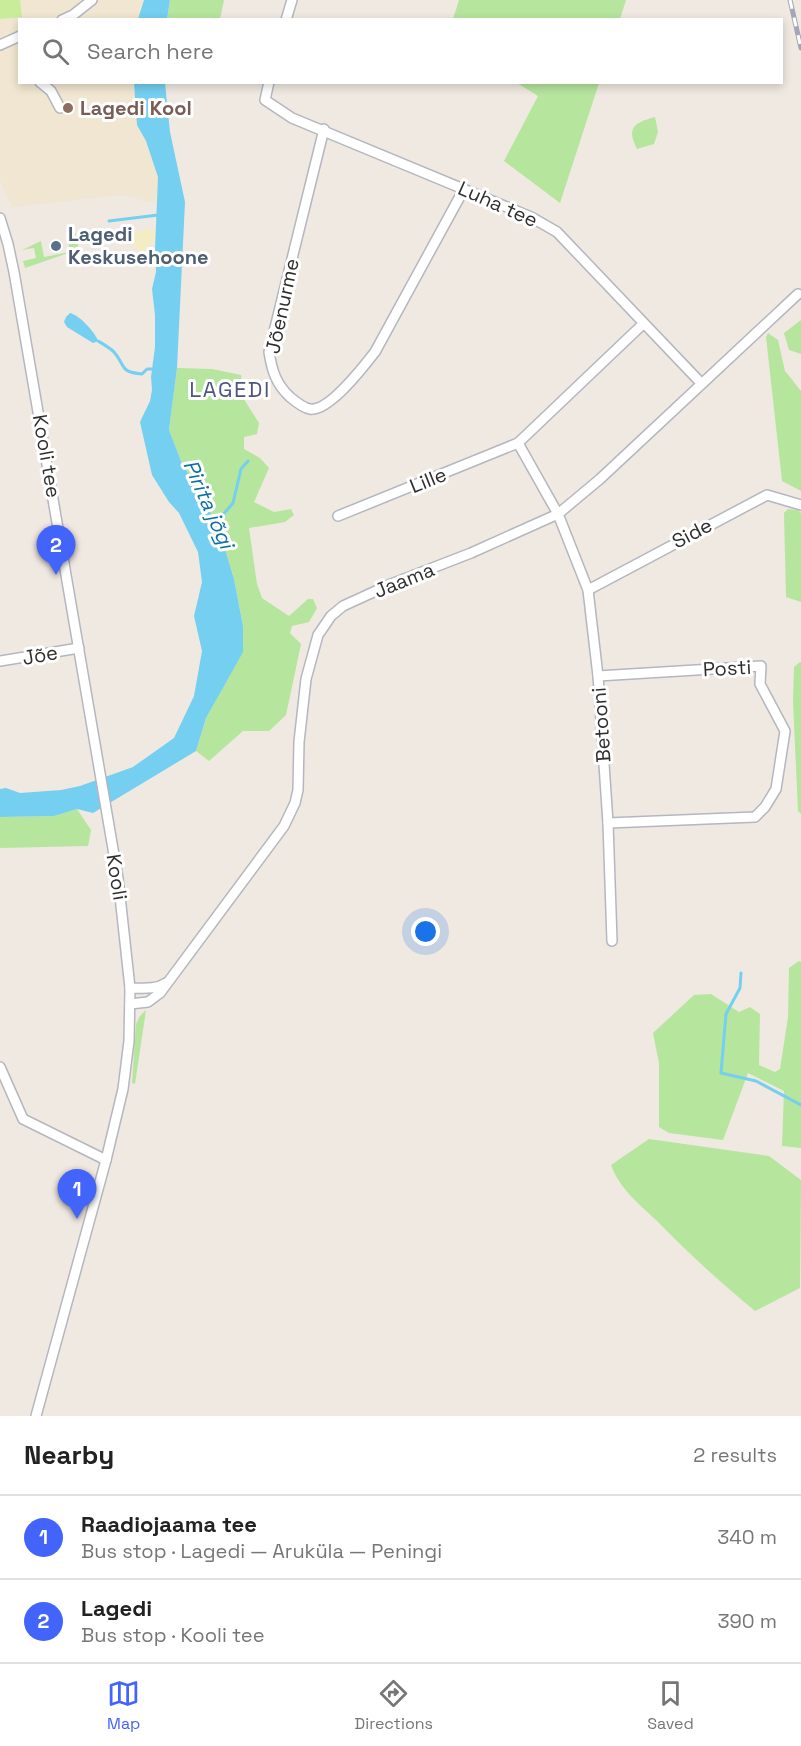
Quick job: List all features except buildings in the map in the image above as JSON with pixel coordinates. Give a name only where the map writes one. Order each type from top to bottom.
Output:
[{"type":"street","points":[[66,18],[92,0]]},
{"type":"street","points":[[287,18],[292,0]]},
{"type":"street","points":[[0,45],[18,39]]},
{"type":"street","points":[[42,84],[51,91],[60,108]]},
{"type":"street","name":"Luha tee","points":[[269,84],[265,100],[292,117],[531,217],[556,232],[701,383]]},
{"type":"street","name":"Jõenurme","points":[[324,129],[269,352],[272,371],[278,384],[298,403],[310,409],[321,408],[329,402],[375,352],[465,189]]},
{"type":"street","name":"Kooli tee","points":[[0,218],[99,767]]},
{"type":"street","name":"Jaama","points":[[130,1004],[148,1002],[160,993],[284,826],[295,803],[298,790],[299,742],[306,679],[318,635],[331,616],[343,606],[391,584],[471,553],[558,514],[600,478],[798,294]]},
{"type":"street","name":"Lille","points":[[338,516],[519,443],[643,324]]},
{"type":"street","points":[[519,443],[558,514]]},
{"type":"street","name":"Side","points":[[588,590],[767,495],[801,505]]},
{"type":"street","name":"Betooni","points":[[558,514],[588,590],[598,676],[608,823],[612,941]]},
{"type":"street","name":"Jõe","points":[[0,662],[79,648]]},
{"type":"street","name":"Posti","points":[[598,676],[761,666],[760,684],[785,731],[776,789],[765,807],[755,817],[608,823]]},
{"type":"street","name":"Kooli","points":[[36,1416],[106,1160],[123,1089],[129,1041],[130,988],[118,878],[99,767]]},
{"type":"street","points":[[130,988],[160,987],[170,980]]},
{"type":"street","points":[[0,1067],[23,1119],[106,1160]]},
{"type":"shaded area","name":"Lagedi Kool","points":[[0,0],[144,0],[138,18],[18,18],[18,84],[134,84],[137,125],[146,141],[158,177],[156,203],[121,195],[12,207],[0,180]]},
{"type":"green space","points":[[0,0],[20,0],[22,17],[0,19]]},
{"type":"green space","points":[[170,0],[224,0],[220,18],[167,18]]},
{"type":"green space","points":[[459,0],[626,0],[620,18],[453,18]]},
{"type":"green space","points":[[519,84],[599,84],[560,203],[504,161],[538,96]]},
{"type":"green space","points":[[655,117],[658,132],[654,144],[637,149],[632,136],[634,127],[642,121]]},
{"type":"green space","points":[[66,228],[73,229],[79,240],[77,250],[25,268],[23,261],[36,258],[34,248],[22,250],[41,241],[44,257],[70,252]]},
{"type":"green space","points":[[801,320],[801,354],[789,350],[784,333]]},
{"type":"green space","points":[[768,333],[778,340],[785,371],[801,391],[801,491],[782,481],[766,337]]},
{"type":"green space","points":[[177,368],[212,369],[241,375],[245,401],[259,423],[257,434],[244,437],[244,449],[260,458],[269,468],[254,502],[274,512],[291,509],[294,515],[285,522],[249,528],[257,584],[262,598],[289,616],[308,599],[313,599],[317,608],[309,622],[292,626],[290,633],[301,644],[286,715],[269,731],[243,731],[209,761],[196,751],[206,718],[231,672],[243,626],[234,579],[218,526],[181,461],[169,430]]},
{"type":"green space","points":[[788,509],[798,510],[801,513],[801,602],[786,597],[784,513]]},
{"type":"green space","points":[[800,662],[801,814],[798,811],[793,701],[794,667]]},
{"type":"green space","points":[[77,809],[91,830],[88,846],[0,848],[0,817],[53,816]]},
{"type":"green space","points":[[801,962],[801,1148],[782,1146],[784,1091],[748,1073],[723,1140],[669,1133],[659,1127],[659,1063],[653,1033],[694,995],[711,994],[739,1012],[750,1007],[760,1014],[759,1065],[775,1072],[780,1069],[788,1017],[789,968]]},
{"type":"green space","points":[[146,1010],[135,1084],[132,1083],[136,1024]]},
{"type":"green space","points":[[649,1139],[769,1156],[801,1180],[800,1288],[755,1311],[705,1268],[637,1202],[619,1181],[611,1165]]},
{"type":"sand","points":[[155,228],[155,243],[149,243],[145,253],[142,253],[134,246],[133,232]]},
{"type":"water","points":[[144,0],[170,0],[167,18],[138,18]]},
{"type":"water","points":[[134,84],[165,84],[170,132],[185,202],[177,368],[169,430],[181,461],[218,526],[234,579],[243,626],[243,652],[206,718],[196,751],[93,813],[77,809],[54,816],[0,817],[0,789],[6,788],[20,793],[61,790],[80,786],[133,767],[174,738],[194,696],[202,651],[194,616],[202,582],[198,552],[179,513],[152,475],[140,422],[150,401],[152,390],[155,315],[152,289],[156,272],[158,177],[146,141],[137,125]]},
{"type":"water","points":[[70,313],[86,324],[98,341],[93,343],[67,327],[64,322]]},
{"type":"waterway","points":[[109,221],[158,215]]},
{"type":"waterway","points":[[98,341],[114,352],[126,370],[142,374],[147,369],[153,369]]},
{"type":"waterway","name":"Pirita jõgi","points":[[215,524],[233,503],[241,469],[248,461]]},
{"type":"waterway","points":[[741,973],[740,988],[726,1014],[721,1073],[756,1081],[801,1105]]},
{"type":"railway","points":[[790,0],[801,48]]},
{"type":"place","name":"Lagedi Kool","points":[[68,108]]},
{"type":"place","name":"Lagedi Keskusehoone","points":[[56,246]]},
{"type":"place","name":"Lagedi","points":[[56,575]]},
{"type":"place","name":"Raadiojaama tee","points":[[77,1219]]},
{"type":"district","name":"LAGEDI","points":[[230,389]]}]
